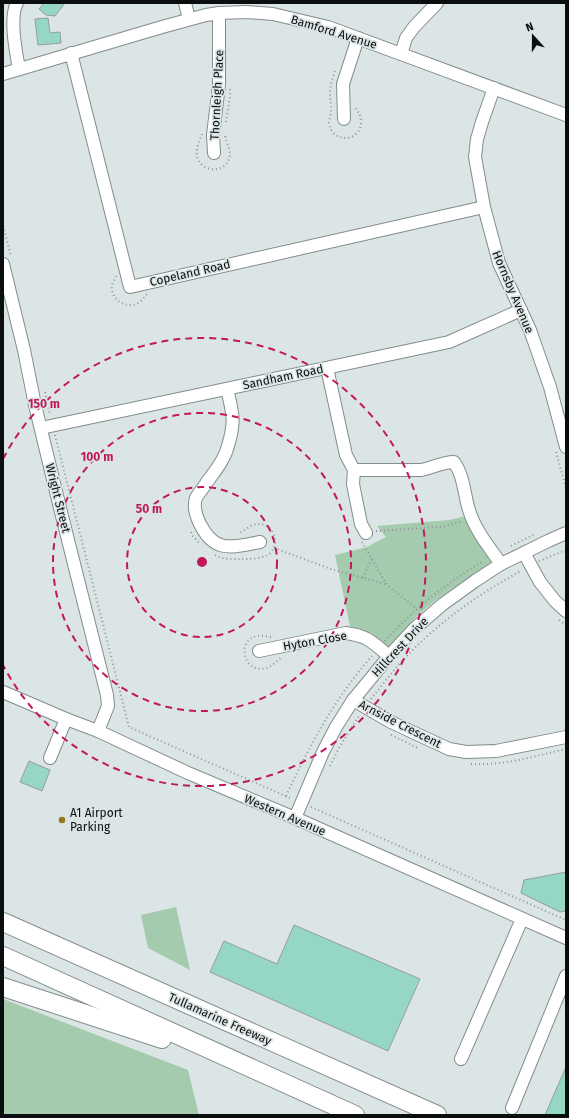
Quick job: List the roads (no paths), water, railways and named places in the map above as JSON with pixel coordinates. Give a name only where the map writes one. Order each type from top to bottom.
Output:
[{"type":"highway","name":"Tullamarine Freeway","points":[[3,922],[437,1115]]},
{"type":"highway","points":[[3,956],[355,1115]]},
{"type":"highway","points":[[3,987],[249,1067]]},
{"type":"street","points":[[17,3],[14,18],[19,69]]},
{"type":"street","points":[[185,3],[189,19]]},
{"type":"street","points":[[401,54],[406,38],[436,3]]},
{"type":"street","name":"Bamford Avenue","points":[[3,74],[189,19],[220,13],[246,12],[272,14],[328,27],[566,115]]},
{"type":"street","name":"Thornleigh Place","points":[[214,153],[213,135],[219,84],[220,13]]},
{"type":"street","points":[[344,119],[343,84],[358,38]]},
{"type":"street","name":"Copeland Road","points":[[71,54],[130,287],[484,207]]},
{"type":"street","name":"Hornsby Avenue","points":[[494,88],[477,139],[475,157],[484,207],[499,263],[530,330],[550,387],[566,447]]},
{"type":"street","name":"Wright Street","points":[[7,262],[24,350],[47,427],[60,508],[107,695],[108,706],[98,731]]},
{"type":"street","name":"Sandham Road","points":[[47,427],[449,342],[521,310]]},
{"type":"street","points":[[327,368],[346,455],[354,470],[353,484],[361,524],[366,533]]},
{"type":"street","points":[[227,389],[232,414],[232,429],[228,448],[223,460],[197,498],[195,507],[196,518],[204,533],[217,544],[234,547],[260,542]]},
{"type":"street","points":[[354,470],[421,470],[447,462],[454,462],[459,469],[469,510],[476,528],[501,564]]},
{"type":"street","name":"Hillcrest Drive","points":[[295,818],[322,752],[353,700],[389,656],[414,629],[443,604],[501,564],[566,533]]},
{"type":"street","points":[[524,553],[540,582],[555,601],[566,611]]},
{"type":"street","name":"Hyton Close","points":[[259,651],[346,634],[358,635],[370,640],[389,656]]},
{"type":"street","name":"Western Avenue","points":[[3,692],[98,731],[188,773],[295,818],[566,938]]},
{"type":"street","name":"Arnside Crescent","points":[[353,700],[368,703],[391,722],[449,749],[466,752],[496,751],[566,737]]},
{"type":"street","points":[[50,758],[66,719]]},
{"type":"street","points":[[461,1059],[522,919]]},
{"type":"street","points":[[512,1108],[563,990],[566,976]]},
{"type":"place","name":"A1 Airport Parking","points":[[62,820]]}]
